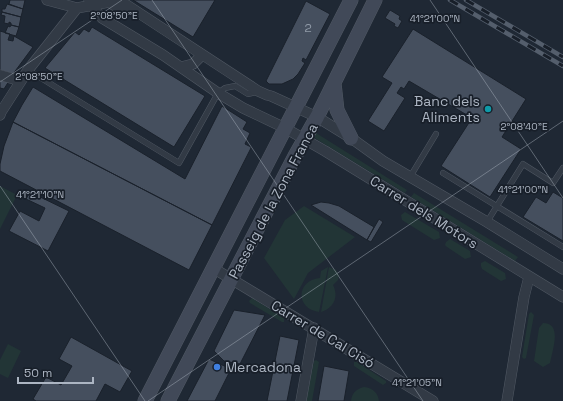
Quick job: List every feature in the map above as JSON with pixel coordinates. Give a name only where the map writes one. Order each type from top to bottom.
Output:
[{"type":"main road","name":"Passeig de la Zona Franca","points":[[144,401],[351,0]]},
{"type":"main road","name":"Passeig de la Zona Franca","points":[[168,401],[304,139],[317,117],[375,0]]},
{"type":"main road","points":[[334,83],[337,110],[351,138]]},
{"type":"street","points":[[47,0],[77,8]]},
{"type":"street","points":[[119,0],[262,93]]},
{"type":"street","points":[[0,115],[28,70],[77,8],[90,3],[109,2],[128,14],[136,12]]},
{"type":"street","points":[[90,3],[102,18],[163,55],[218,93]]},
{"type":"street","points":[[180,67],[193,64],[202,55]]},
{"type":"street","points":[[0,74],[21,80]]},
{"type":"street","name":"Carrer dels Motors","points":[[218,93],[243,108],[304,139],[563,297]]},
{"type":"street","name":"Carrer dels Motors","points":[[262,93],[296,106],[317,117],[351,138],[383,161],[487,222],[563,269]]},
{"type":"street","name":"Carrer de Cal Cisó","points":[[213,268],[433,401]]},
{"type":"street","points":[[507,401],[524,297],[529,277]]},
{"type":"street","points":[[300,401],[314,328]]},
{"type":"lane","points":[[28,70],[179,163],[218,93],[226,88],[235,86],[248,94],[262,93]]},
{"type":"lane","points":[[410,177],[436,134]]},
{"type":"lane","points":[[487,222],[523,164],[553,183],[563,168]]},
{"type":"lane","points":[[443,173],[563,247]]},
{"type":"shaded area","points":[[314,133],[407,190],[405,193],[313,137]]},
{"type":"shaded area","points":[[0,186],[17,195],[0,229]]},
{"type":"shaded area","points":[[414,193],[518,257],[515,261],[411,197]]},
{"type":"shaded area","points":[[304,206],[355,237],[308,273],[294,299],[264,258],[285,220]]},
{"type":"shaded area","points":[[405,212],[439,232],[440,238],[434,240],[402,220],[401,215]]},
{"type":"shaded area","points":[[450,239],[470,251],[471,257],[465,259],[447,247],[445,245],[446,242]]},
{"type":"shaded area","points":[[485,261],[505,273],[506,279],[501,281],[482,269],[481,263]]},
{"type":"shaded area","points":[[328,267],[319,312],[311,310],[302,300],[303,289],[306,284],[312,280],[320,278],[321,271]]},
{"type":"shaded area","points":[[329,267],[336,270],[339,275],[338,280],[333,285],[335,289],[335,298],[334,302],[329,308],[321,312]]},
{"type":"shaded area","points":[[252,298],[284,318],[284,322],[250,303],[249,301]]},
{"type":"shaded area","points":[[531,312],[534,315],[526,358],[524,359],[522,357],[529,314]]},
{"type":"shaded area","points":[[543,323],[549,324],[553,328],[555,338],[550,363],[543,367],[534,361],[539,328]]},
{"type":"shaded area","points":[[8,344],[21,351],[8,378],[0,374],[0,360]]},
{"type":"shaded area","points":[[316,360],[319,362],[312,401],[306,401],[314,361]]},
{"type":"shaded area","points":[[354,362],[357,362],[386,381],[386,383],[383,385],[354,366]]},
{"type":"shaded area","points":[[364,387],[370,388],[374,391],[378,396],[379,401],[351,401],[355,392]]},
{"type":"building","points":[[10,0],[25,0],[23,9],[9,4]]},
{"type":"building","points":[[133,0],[215,0],[193,37]]},
{"type":"building","points":[[306,1],[330,14],[306,60],[303,58],[302,61],[305,63],[298,74],[293,79],[282,84],[269,84],[266,81]]},
{"type":"building","points":[[7,4],[23,9],[21,17],[2,12],[2,9],[5,9]]},
{"type":"building","points":[[390,10],[400,16],[399,19],[402,21],[398,28],[394,26],[395,24],[385,18]]},
{"type":"building","points":[[2,12],[21,17],[19,27],[11,25],[9,22],[9,24],[4,23],[5,16],[1,15]]},
{"type":"building","points":[[11,25],[19,27],[16,36],[5,33],[8,26],[10,27]]},
{"type":"building","points":[[92,27],[205,96],[174,147],[45,68],[75,32],[79,35],[84,29],[89,32]]},
{"type":"building","name":"Banc dels Aliments","points":[[413,29],[526,99],[502,137],[521,149],[490,197],[441,166],[472,118],[409,81],[404,89],[401,87],[397,93],[405,98],[384,131],[368,121],[392,83],[382,77]]},
{"type":"building","points":[[0,31],[10,34],[8,40],[13,41],[14,36],[33,47],[13,74],[0,70]]},
{"type":"building","points":[[0,79],[9,81],[4,89],[0,88]]},
{"type":"building","points":[[33,87],[185,179],[222,106],[247,122],[243,129],[250,133],[245,144],[251,148],[212,225],[13,122]]},
{"type":"building","points":[[13,122],[212,225],[189,270],[0,171],[4,146]]},
{"type":"building","points":[[30,192],[69,211],[48,251],[9,231],[20,211],[39,221],[45,208],[26,199]]},
{"type":"building","points":[[553,192],[563,198],[563,241],[523,217],[536,197],[546,203]]},
{"type":"building","points":[[321,202],[339,206],[374,227],[367,240],[311,205]]},
{"type":"building","points":[[379,219],[383,222],[371,242],[367,240]]},
{"type":"building","points":[[234,310],[265,315],[240,364],[224,361],[214,351]]},
{"type":"building","points":[[280,336],[299,340],[287,401],[267,401]]},
{"type":"building","points":[[71,337],[132,371],[120,392],[105,384],[96,401],[36,401],[33,399],[46,377],[61,385],[72,366],[59,359]]},
{"type":"building","points":[[209,359],[231,369],[215,401],[187,401]]},
{"type":"building","points":[[324,366],[349,371],[344,401],[318,401]]},
{"type":"railway","points":[[450,0],[563,66]]},
{"type":"railway","points":[[466,0],[563,57]]},
{"type":"place","name":"Banc dels Aliments","points":[[488,109]]},
{"type":"place","name":"Mercadona","points":[[217,367]]}]
